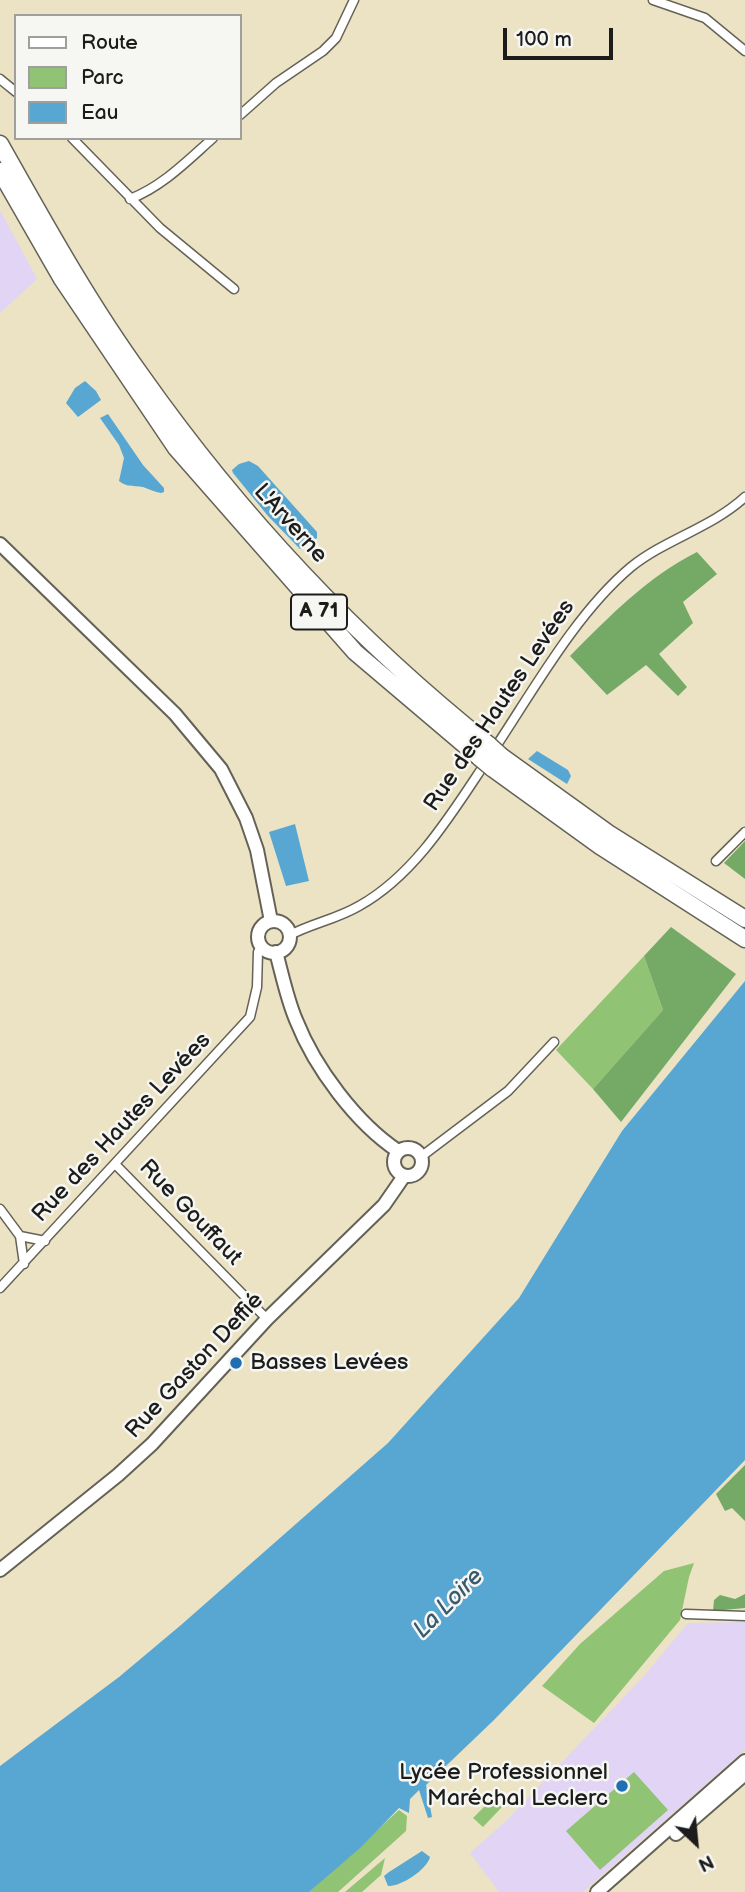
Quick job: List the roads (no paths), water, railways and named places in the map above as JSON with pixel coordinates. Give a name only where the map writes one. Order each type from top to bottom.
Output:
[{"type":"highway","name":"L'Arverne","points":[[0,144],[81,283],[140,374],[214,473],[289,559],[371,643],[490,757],[744,918]]},
{"type":"highway","name":"L'Arverne","points":[[0,171],[62,279],[176,448],[355,652],[600,846],[740,936]]},
{"type":"main road","points":[[0,544],[175,714],[221,769],[246,818],[257,850],[271,921]]},
{"type":"main road","points":[[271,921],[284,924],[290,935],[285,948],[276,952],[268,951],[262,946],[260,931],[271,921]]},
{"type":"main road","points":[[276,952],[296,1020],[317,1060],[367,1127],[398,1151]]},
{"type":"main road","points":[[411,1147],[422,1156],[420,1170],[413,1175],[404,1176],[394,1166],[398,1151],[411,1147]]},
{"type":"main road","name":"Rue Gaston Deffié","points":[[0,1570],[118,1475],[152,1444],[267,1319],[384,1205],[404,1176]]},
{"type":"main road","points":[[597,1892],[745,1761]]},
{"type":"main road","points":[[610,1892],[745,1774]]},
{"type":"street","points":[[242,113],[276,83],[323,51],[336,38],[354,0]]},
{"type":"street","points":[[653,0],[705,18],[745,51]]},
{"type":"street","points":[[0,79],[14,90]]},
{"type":"street","points":[[74,140],[160,228],[234,289]]},
{"type":"street","points":[[130,199],[148,192],[192,159],[211,140]]},
{"type":"street","name":"Rue des Hautes Levées","points":[[290,935],[362,905],[398,877],[429,844],[597,600],[632,566],[721,517],[745,497]]},
{"type":"street","points":[[716,861],[745,832]]},
{"type":"street","name":"Rue des Hautes Levées","points":[[0,1288],[250,1017],[257,987],[258,952],[262,946]]},
{"type":"street","points":[[422,1156],[508,1091],[554,1042]]},
{"type":"street","name":"Rue Gouffaut","points":[[115,1164],[267,1319]]},
{"type":"street","points":[[0,1209],[20,1236],[24,1264]]},
{"type":"street","points":[[20,1236],[45,1241]]},
{"type":"street","points":[[686,1614],[745,1616]]},
{"type":"water","points":[[85,381],[101,400],[78,417],[66,403],[75,388]]},
{"type":"water","points":[[108,414],[143,465],[164,488],[164,492],[119,481],[124,458],[119,445],[100,418]]},
{"type":"water","points":[[249,461],[258,466],[317,532],[317,538],[300,549],[268,516],[233,473],[232,470],[239,464]]},
{"type":"water","points":[[537,751],[568,770],[571,776],[567,784],[528,759]]},
{"type":"water","points":[[295,824],[309,881],[286,886],[269,832]]},
{"type":"water","name":"La Loire","points":[[745,981],[745,1460],[494,1720],[426,1785],[432,1817],[428,1818],[419,1790],[410,1799],[409,1813],[399,1808],[360,1848],[309,1892],[0,1892],[0,1766],[119,1677],[388,1443],[519,1298],[622,1131]]},
{"type":"water","points":[[422,1851],[430,1857],[424,1867],[406,1881],[388,1886],[384,1876]]},
{"type":"place","name":"Basses Levées","points":[[236,1363]]},
{"type":"place","name":"Lycée Professionnel Maréchal Leclerc","points":[[622,1786]]}]
